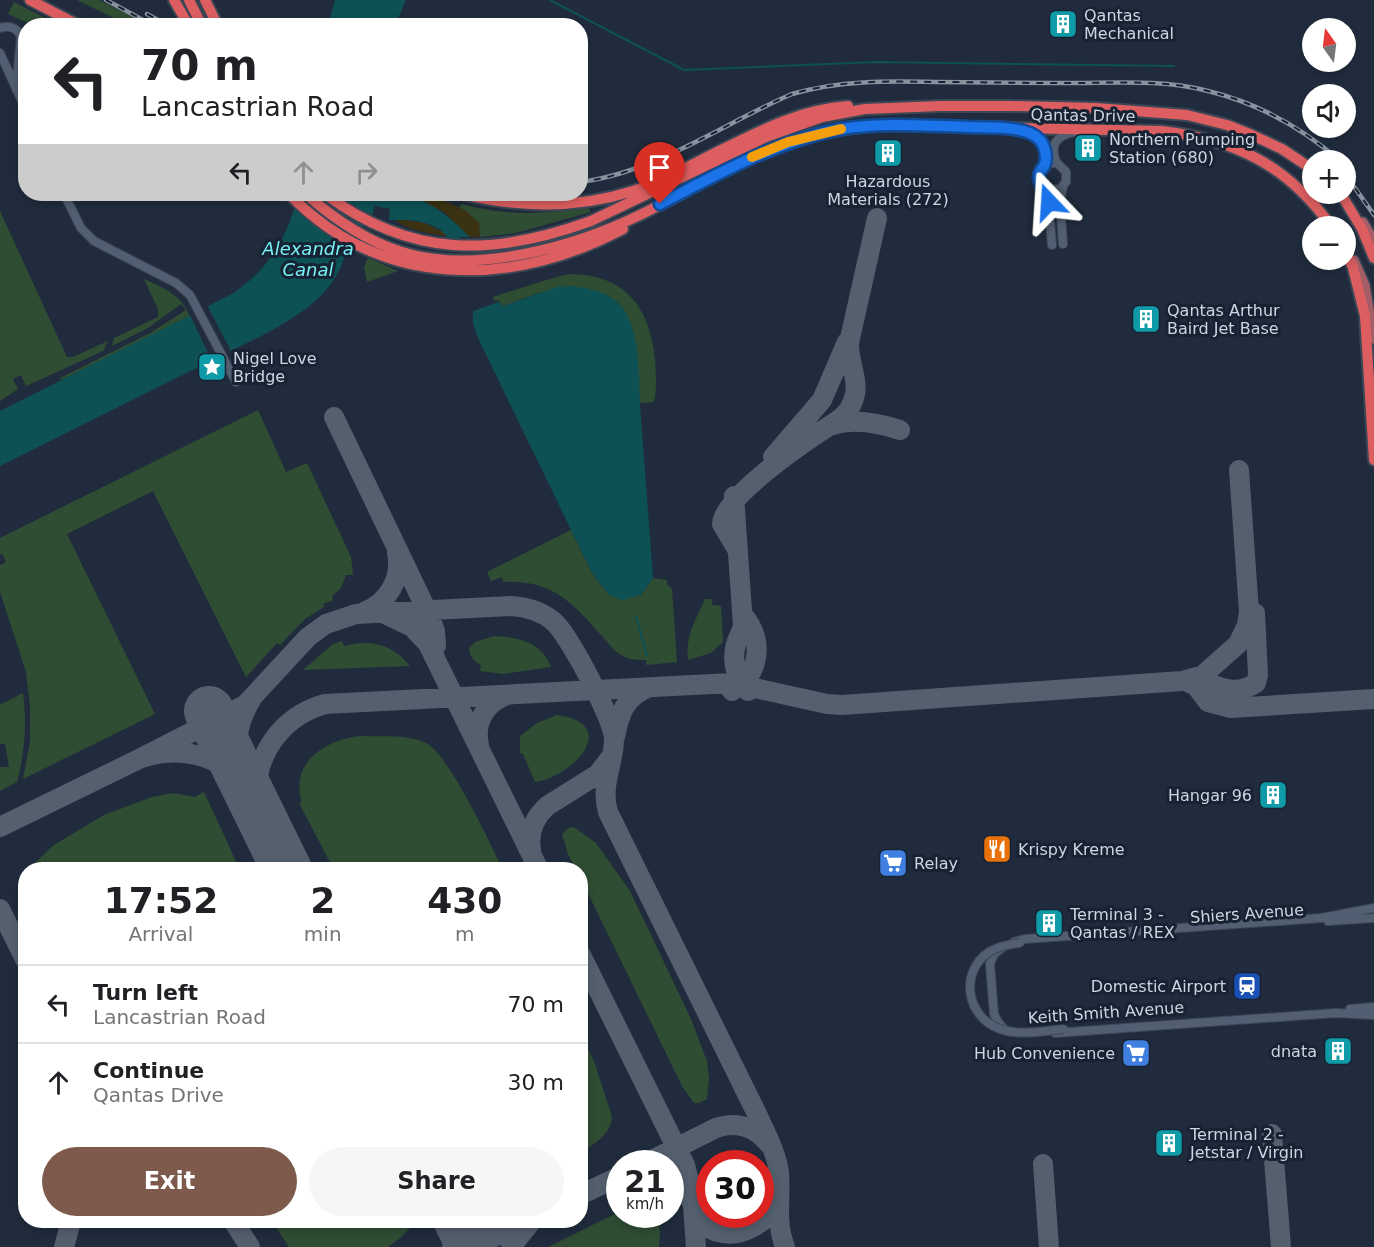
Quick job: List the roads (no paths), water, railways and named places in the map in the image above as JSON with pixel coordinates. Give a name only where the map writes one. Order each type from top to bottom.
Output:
[{"type":"highway","points":[[30,0],[65,18]]},
{"type":"highway","points":[[174,0],[184,18]]},
{"type":"highway","points":[[189,0],[198,18]]},
{"type":"highway","points":[[205,0],[214,18]]},
{"type":"highway","points":[[502,201],[552,206],[589,203],[634,191],[768,126],[800,115],[830,107],[856,105],[905,107]]},
{"type":"highway","name":"Qantas Drive","points":[[335,201],[373,224],[413,240],[438,244],[482,245],[529,240],[559,233],[591,221],[791,127],[849,111],[905,107],[1096,108],[1187,115],[1222,123],[1252,135],[1302,162]]},
{"type":"highway","name":"Qantas Drive","points":[[315,201],[347,225],[402,253],[437,259],[533,257],[608,229],[746,160],[788,142],[843,129],[880,125],[1162,131],[1194,135],[1252,156],[1281,172],[1299,187],[1324,216]]},
{"type":"highway","points":[[298,201],[327,225],[360,246],[400,263],[417,267],[465,271],[484,270],[533,257]]},
{"type":"highway","points":[[1347,204],[1362,229],[1374,258]]},
{"type":"highway","points":[[1354,270],[1365,316],[1374,460]]},
{"type":"main road","points":[[1349,204],[1374,240]]},
{"type":"main road","points":[[1356,263],[1365,285],[1374,339]]},
{"type":"street","points":[[0,28],[14,28],[18,33]]},
{"type":"street","points":[[0,54],[18,93]]},
{"type":"street","points":[[16,89],[18,68]]},
{"type":"street","points":[[1003,128],[1028,133],[1039,139],[1046,153],[1045,165],[1039,174],[1039,180],[1048,199],[1052,242],[1063,241],[1060,201],[1067,175],[1064,168],[1057,163],[1055,141],[1061,135],[1087,130]]},
{"type":"street","points":[[1045,165],[1057,163]]},
{"type":"street","points":[[1043,187],[1051,191],[1063,186]]},
{"type":"street","points":[[67,201],[78,223],[94,241],[176,283],[188,292],[199,308],[236,382]]},
{"type":"street","name":"Shiers Avenue","points":[[1022,1035],[1005,1030],[996,1020],[990,964],[994,954],[1001,948],[1025,939],[1315,918],[1374,908]]},
{"type":"street","name":"Shiers Avenue","points":[[985,1022],[975,1012],[972,1004],[971,978],[976,965],[983,957],[1004,946],[1374,918]]},
{"type":"street","name":"Keith Smith Avenue","points":[[985,1022],[1006,1031],[1027,1032],[1374,1007]]},
{"type":"street","name":"Keith Smith Avenue","points":[[1022,1035],[1336,1013],[1374,1015]]},
{"type":"water","points":[[335,0],[406,0],[398,18],[330,18]]},
{"type":"water","name":"Alexandra Canal","points":[[297,201],[375,202],[369,220],[351,240],[333,282],[299,314],[269,332],[0,466],[0,411],[232,294],[246,284],[267,262],[288,225]]},
{"type":"water","points":[[390,201],[422,201],[435,207],[470,237],[454,237],[451,233],[418,221],[389,220]]},
{"type":"water","points":[[572,286],[601,292],[613,299],[624,310],[634,333],[653,578],[641,595],[622,600],[609,595],[592,573],[477,336],[473,323],[473,311],[499,302],[503,306],[557,287]]},
{"type":"waterway","points":[[550,0],[584,18]]},
{"type":"waterway","points":[[588,20],[684,70],[875,62],[1174,66]]},
{"type":"waterway","points":[[370,201],[397,206]]},
{"type":"waterway","points":[[443,227],[463,246]]},
{"type":"waterway","points":[[636,617],[647,656]]},
{"type":"railway","points":[[106,0],[139,18]]},
{"type":"railway","points":[[147,14],[154,18]]},
{"type":"railway","points":[[588,181],[635,169],[662,158],[792,94],[828,86],[882,82],[1170,84],[1208,91],[1261,109],[1294,127],[1326,150]]},
{"type":"railway","points":[[1356,189],[1374,215]]},
{"type":"place","name":"Qantas Mechanical","points":[[1063,24]]},
{"type":"place","name":"Northern Pumping Station (680)","points":[[1088,148]]},
{"type":"place","name":"Hazardous Materials (272)","points":[[888,153]]},
{"type":"place","name":"Qantas Arthur Baird Jet Base","points":[[1146,319]]},
{"type":"place","name":"Nigel Love Bridge","points":[[212,367]]},
{"type":"place","name":"Hangar 96","points":[[1273,795]]},
{"type":"place","name":"Krispy Kreme","points":[[997,849]]},
{"type":"place","name":"Relay","points":[[893,863]]},
{"type":"place","name":"Terminal 3 - Qantas / REX","points":[[1049,923]]},
{"type":"place","name":"Domestic Airport","points":[[1247,986]]},
{"type":"place","name":"dnata","points":[[1338,1051]]},
{"type":"place","name":"Hub Convenience","points":[[1136,1053]]},
{"type":"place","name":"Terminal 2 - Jetstar / Virgin","points":[[1169,1143]]}]
